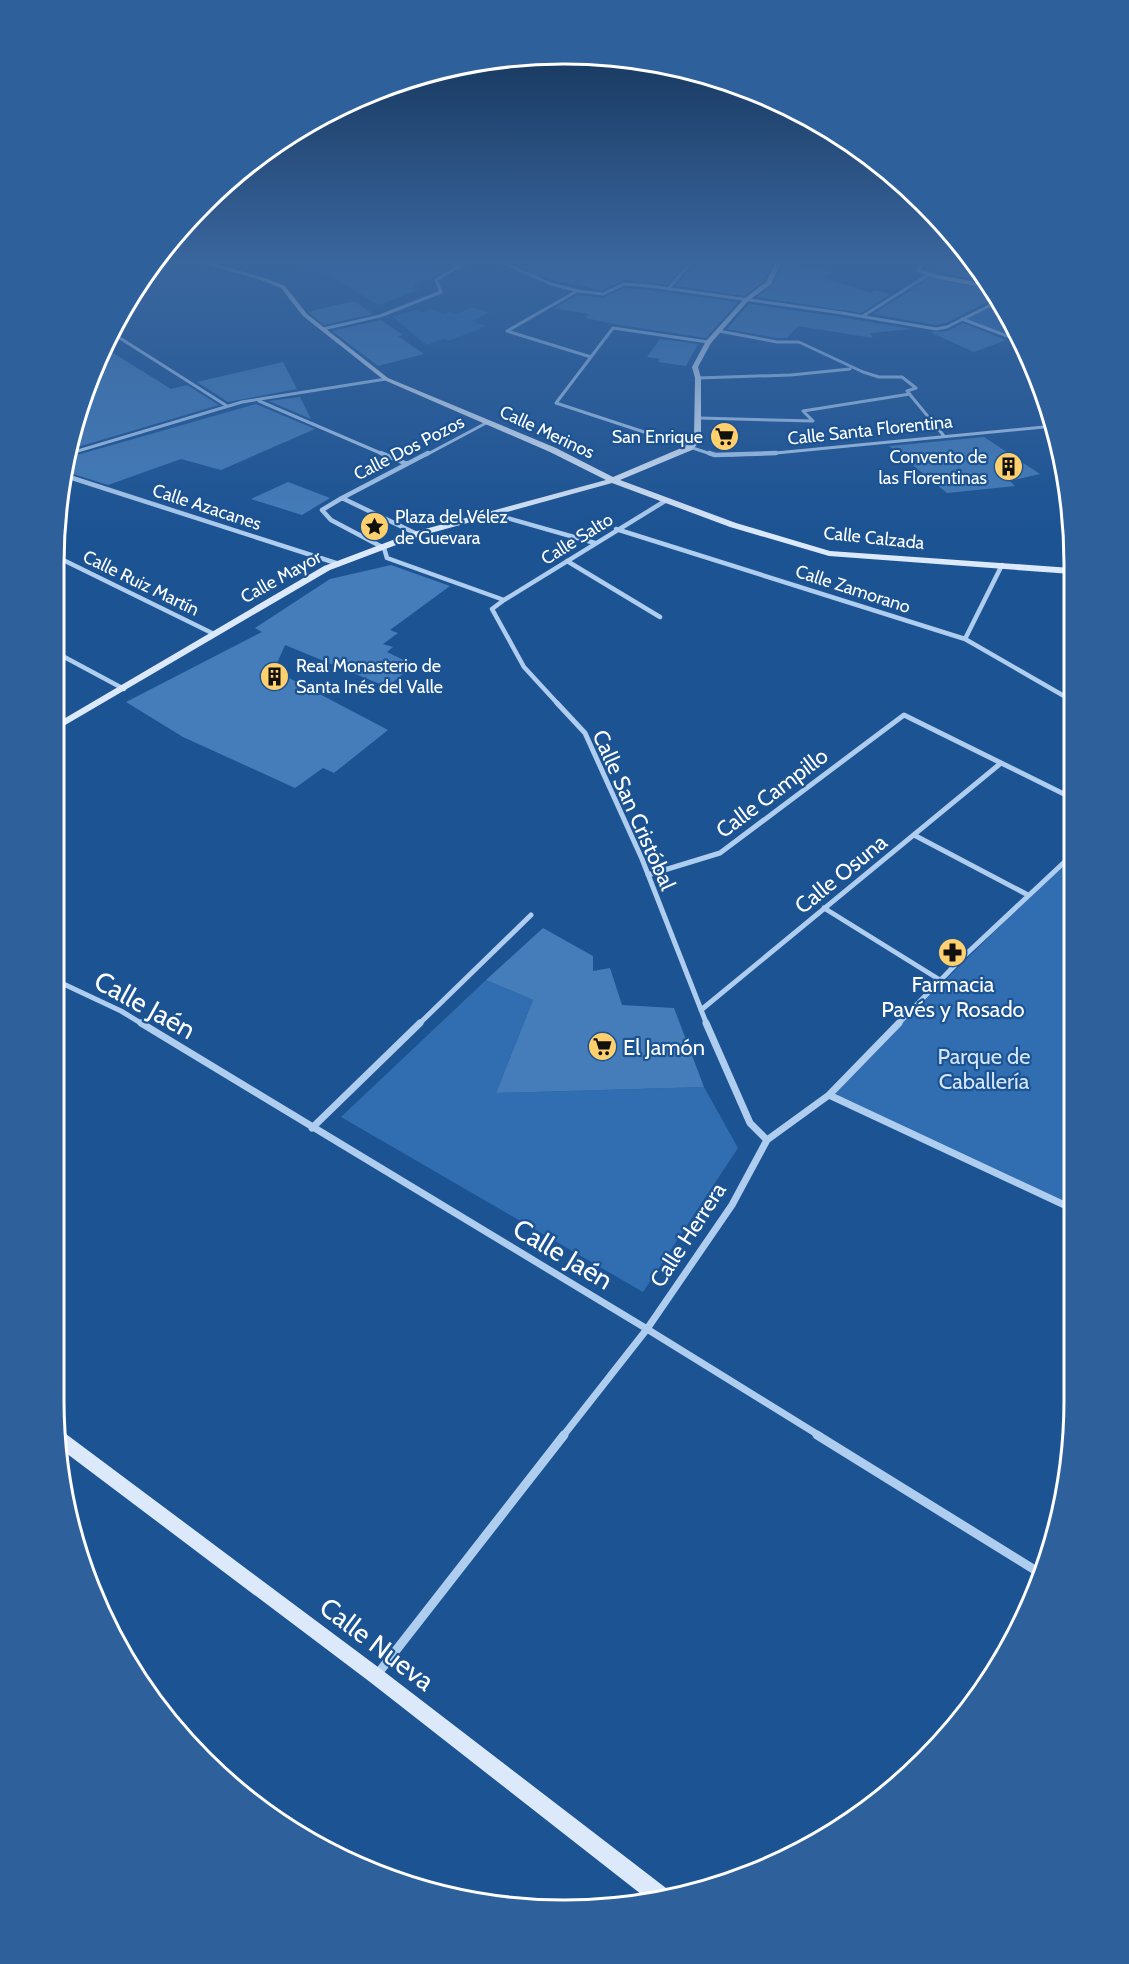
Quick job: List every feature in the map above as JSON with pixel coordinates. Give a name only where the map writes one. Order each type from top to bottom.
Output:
[{"type":"street","points":[[140,351],[227,406]]},
{"type":"street","name":"Calle Merinos","points":[[350,351],[386,379],[553,450],[613,480]]},
{"type":"street","points":[[570,351],[591,357],[596,351]]},
{"type":"street","points":[[689,448],[698,438],[698,378],[695,367],[704,351]]},
{"type":"street","points":[[817,351],[879,377],[902,377],[916,388],[908,391],[944,436]]},
{"type":"street","name":"Calle Santa Florentina","points":[[591,357],[556,403],[715,455],[776,453],[1045,429]]},
{"type":"street","points":[[698,378],[791,375],[854,368]]},
{"type":"street","points":[[78,451],[250,400],[259,401],[386,379]]},
{"type":"street","points":[[699,418],[813,421],[803,411],[910,394]]},
{"type":"street","points":[[259,401],[407,464]]},
{"type":"street","name":"Calle Dos Pozos","points":[[384,549],[331,520],[322,510],[488,422]]},
{"type":"street","name":"Calle Mayor","points":[[64,723],[327,568],[384,549],[417,534],[613,480],[689,448]]},
{"type":"street","name":"Calle Azacanes","points":[[72,478],[339,564]]},
{"type":"street","name":"Calle Calzada","points":[[613,480],[733,525],[829,553],[1064,570]]},
{"type":"street","points":[[342,498],[417,534]]},
{"type":"street","name":"Calle Salto","points":[[504,600],[665,501]]},
{"type":"street","points":[[493,514],[595,543]]},
{"type":"street","name":"Calle Zamorano","points":[[616,530],[965,639],[1064,696]]},
{"type":"street","points":[[384,549],[387,558],[504,600]]},
{"type":"street","name":"Calle Ruiz Martín","points":[[64,561],[214,634]]},
{"type":"street","points":[[567,561],[660,617]]},
{"type":"street","points":[[965,639],[1002,565]]},
{"type":"street","name":"Calle San Cristóbal","points":[[504,600],[492,609],[524,667],[585,733],[648,875],[701,1010],[750,1123],[768,1140]]},
{"type":"street","points":[[64,657],[124,689]]},
{"type":"street","name":"Calle Campillo","points":[[648,875],[720,853],[904,715],[1001,763]]},
{"type":"street","points":[[1001,763],[1064,794]]},
{"type":"street","name":"Calle Osuna","points":[[701,1010],[1001,763]]},
{"type":"street","points":[[914,834],[1029,895]]},
{"type":"street","name":"Calle Herrera","points":[[376,1676],[647,1329],[732,1205],[768,1140],[829,1095],[940,980],[1064,862]]},
{"type":"street","points":[[824,908],[940,980]]},
{"type":"street","points":[[312,1128],[531,915]]},
{"type":"street","name":"Calle Jaén","points":[[64,985],[121,1011],[647,1329],[1034,1570]]},
{"type":"street","points":[[829,1095],[1064,1205]]},
{"type":"street","name":"Calle Nueva","points":[[67,1444],[376,1676],[654,1891]]},
{"type":"green space","name":"Parque de Caballería","points":[[1064,863],[1064,1205],[829,1095]]},
{"type":"green space","points":[[486,980],[533,1000],[496,1093],[704,1087],[738,1148],[643,1292],[341,1117]]},
{"type":"building","points":[[358,351],[419,351],[424,354],[378,366]]},
{"type":"building","points":[[652,351],[694,351],[686,366],[658,362],[660,359],[647,357]]},
{"type":"building","points":[[112,352],[171,389],[187,385],[219,405],[79,447],[91,404]]},
{"type":"building","points":[[283,362],[297,389],[228,402],[197,382]]},
{"type":"building","points":[[300,397],[311,419],[269,401]]},
{"type":"building","points":[[256,404],[315,429],[221,470],[181,459],[108,485],[73,474],[77,455]]},
{"type":"building","name":"Convento de las Florentinas","points":[[984,437],[1040,474],[1010,481],[1015,486],[947,493],[889,446]]},
{"type":"building","points":[[288,482],[330,498],[302,515],[251,499]]},
{"type":"building","name":"Real Monasterio de Santa Inés del Valle","points":[[391,565],[450,586],[390,630],[398,633],[383,644],[393,647],[387,652],[414,665],[387,687],[285,645],[274,670],[388,730],[334,773],[323,768],[295,788],[183,737],[126,702],[262,632],[255,628],[330,579]]},
{"type":"building","name":"El Jamón","points":[[543,928],[593,956],[593,971],[610,968],[622,1005],[674,1008],[704,1087],[496,1093],[533,1000],[486,980]]},
{"type":"place","name":"San Enrique","points":[[724,437]]},
{"type":"place","name":"Convento de las Florentinas","points":[[1008,467]]},
{"type":"place","name":"Plaza del Vélez de Guevara","points":[[374,527]]},
{"type":"place","name":"Real Monasterio de Santa Inés del Valle","points":[[275,676]]},
{"type":"place","name":"Farmacia Pavés y Rosado","points":[[953,952]]},
{"type":"place","name":"El Jamón","points":[[602,1047]]}]
